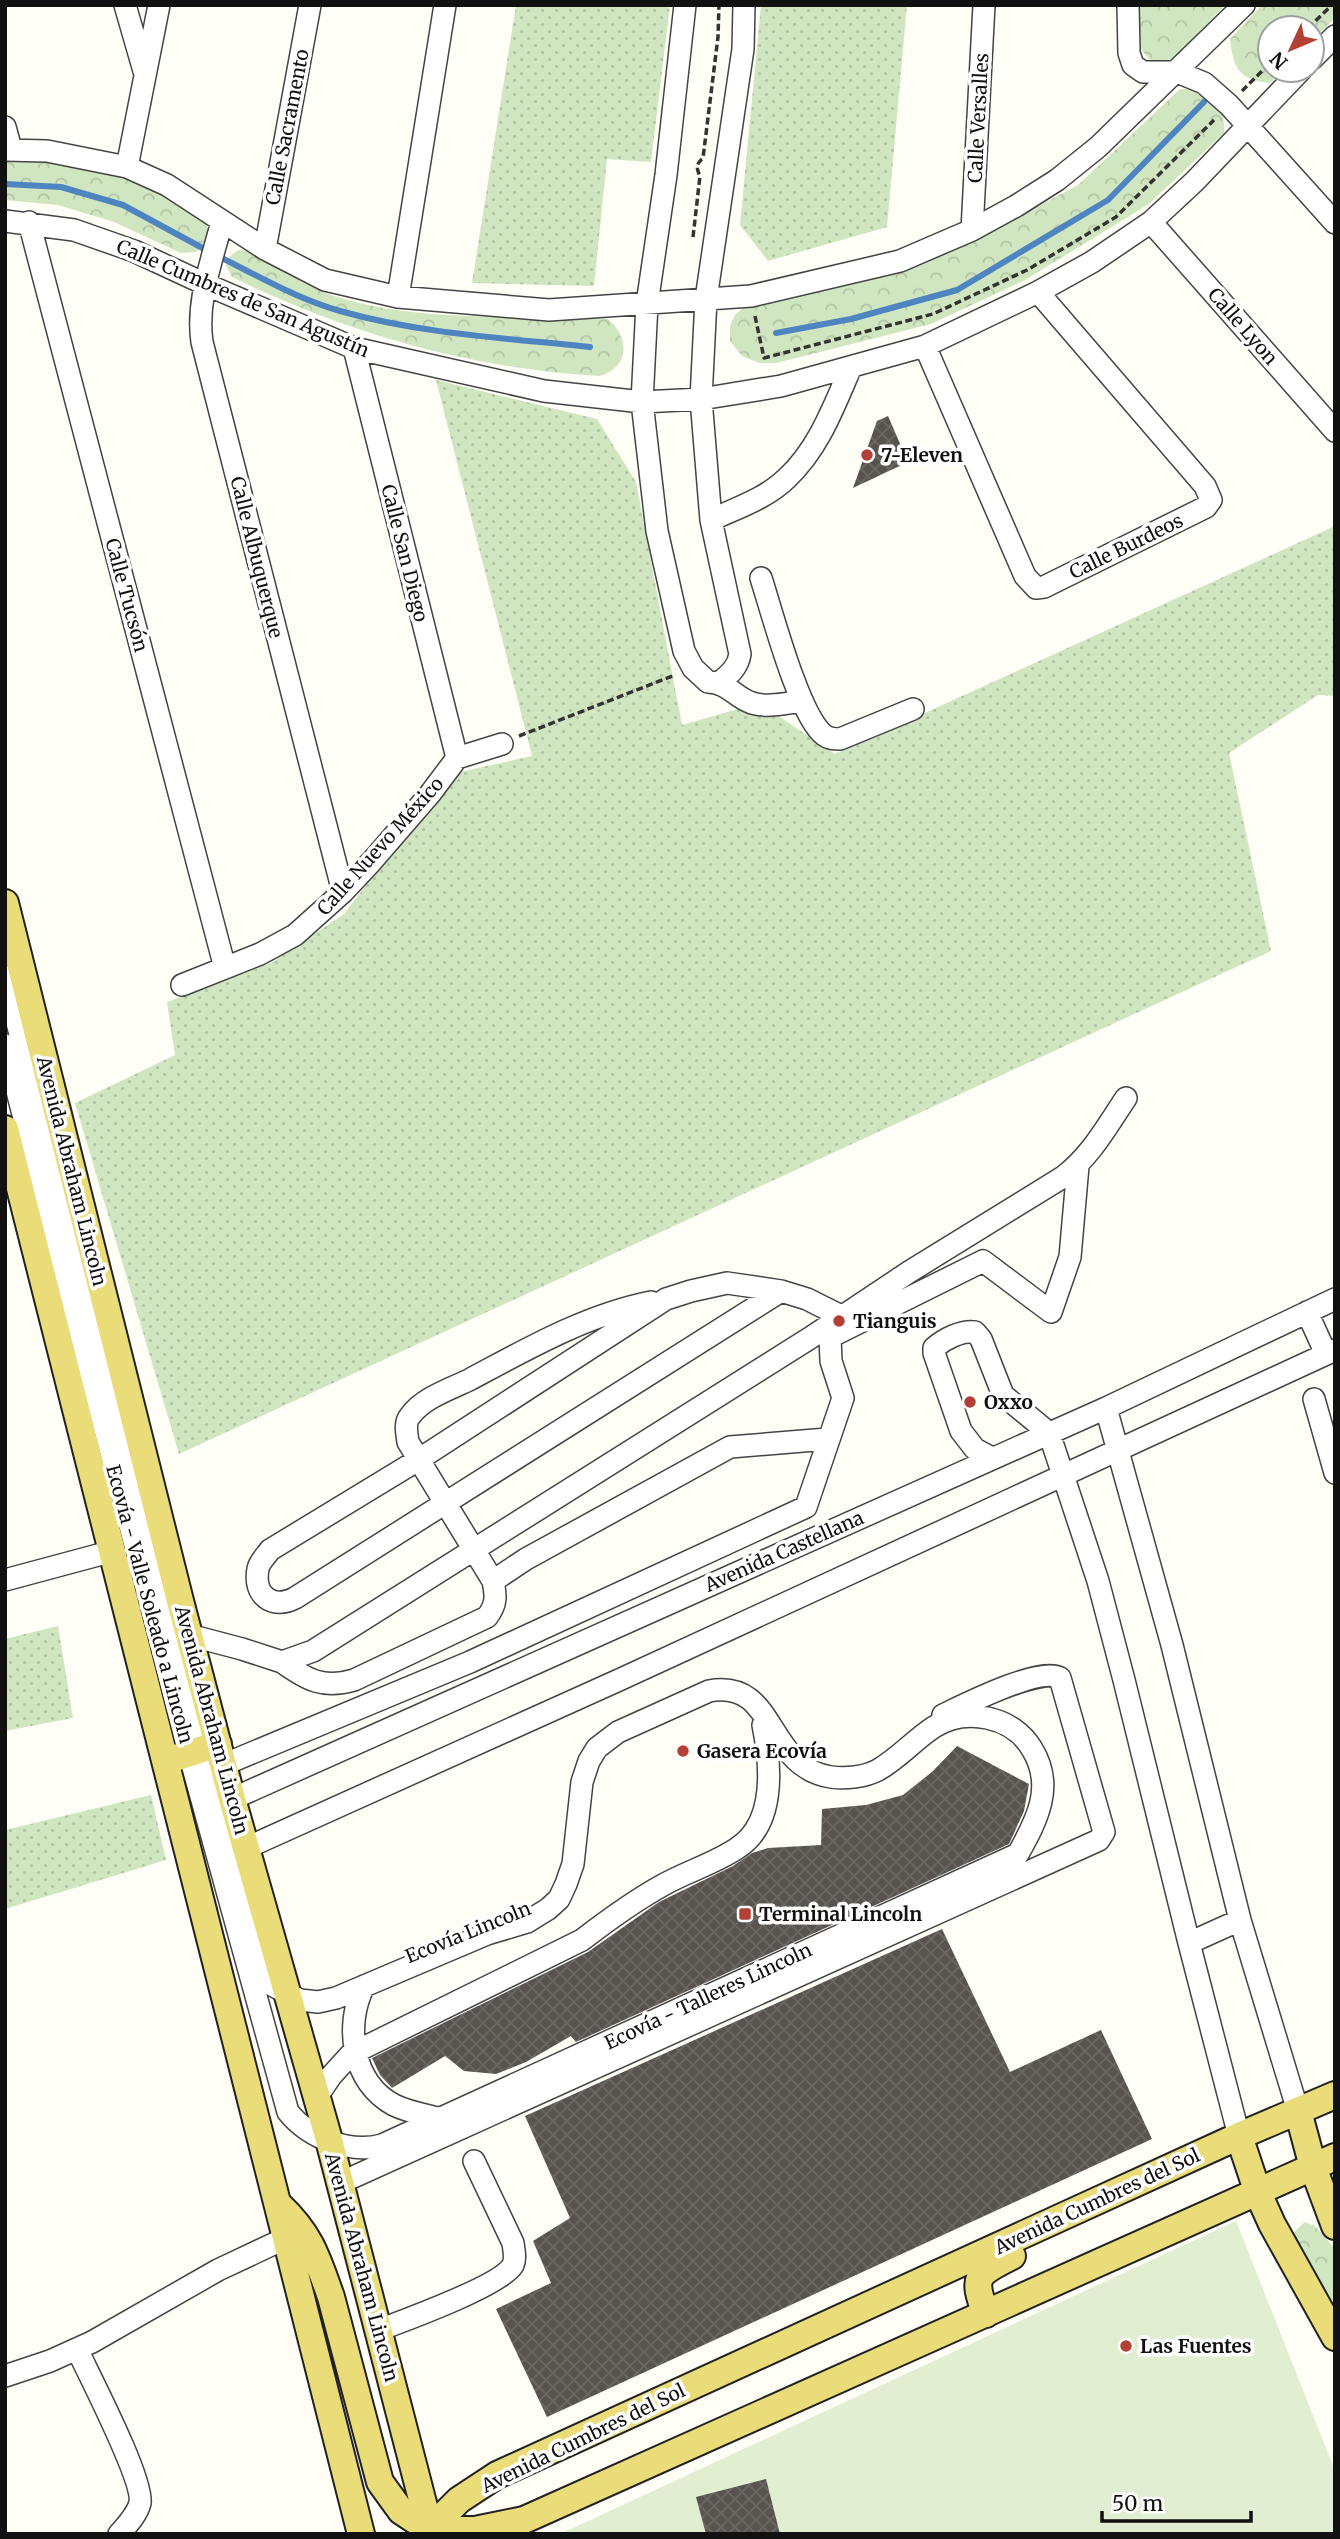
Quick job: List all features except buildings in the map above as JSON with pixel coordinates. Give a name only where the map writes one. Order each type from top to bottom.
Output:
[{"type":"main road","name":"Avenida Abraham Lincoln","points":[[5,903],[189,1635],[200,1754],[232,1799],[329,2140],[429,2533]]},
{"type":"main road","points":[[5,1129],[113,1551],[200,1754],[278,2204],[356,2532]]},
{"type":"main road","name":"Avenida Cumbres del Sol","points":[[429,2533],[459,2500],[497,2475],[1239,2136],[1335,2095]]},
{"type":"main road","points":[[1298,2112],[1324,2162],[1335,2225]]},
{"type":"main road","points":[[1239,2136],[1258,2193],[1284,2247],[1335,2337]]},
{"type":"main road","points":[[278,2204],[304,2232],[331,2297],[380,2482],[401,2511],[429,2533],[475,2530],[524,2520],[1324,2162]]},
{"type":"main road","points":[[986,2314],[977,2291],[977,2282],[981,2275],[993,2266],[1063,2230],[1099,2200]]},
{"type":"street","points":[[125,5],[145,74]]},
{"type":"street","points":[[127,167],[159,5]]},
{"type":"street","name":"Calle Sacramento","points":[[265,248],[310,5]]},
{"type":"street","points":[[398,297],[445,5]]},
{"type":"street","points":[[685,5],[666,175],[647,304],[642,402],[657,531],[684,651],[693,668],[708,682],[720,682],[751,702],[771,705],[802,701]]},
{"type":"street","points":[[720,682],[731,674],[740,654],[711,520],[701,399],[706,299],[744,49],[744,5]]},
{"type":"street","name":"Calle Versalles","points":[[972,230],[984,5]]},
{"type":"street","points":[[1128,5],[1129,53],[1133,65],[1143,72],[1177,72],[1204,83],[1229,105],[1335,223]]},
{"type":"street","points":[[5,127],[8,150],[47,151],[127,167],[167,185],[265,248],[325,280],[398,297],[548,310],[751,296],[900,261],[972,230],[1056,180],[1098,147],[1244,5]]},
{"type":"street","name":"Calle Cumbres de San Agustín","points":[[5,221],[29,222],[74,230],[134,251],[354,348],[544,391],[642,402],[701,399],[781,386],[925,345],[1038,292],[1092,262],[1151,222],[1195,181],[1287,84]]},
{"type":"street","name":"Calle Albuquerque","points":[[222,221],[205,284],[199,322],[202,342],[343,892]]},
{"type":"street","name":"Calle Tucsón","points":[[29,222],[225,968]]},
{"type":"street","name":"Calle Lyon","points":[[1151,222],[1335,431]]},
{"type":"street","name":"Calle Burdeos","points":[[925,345],[1026,576],[1036,588],[1044,587],[1206,507],[1210,500],[1205,485],[1038,292]]},
{"type":"street","name":"Calle San Diego","points":[[354,348],[457,758]]},
{"type":"street","points":[[711,520],[758,498],[787,478],[821,435],[851,367]]},
{"type":"street","points":[[761,578],[802,701],[817,729],[827,738],[840,739],[913,709]]},
{"type":"street","name":"Calle Nuevo México","points":[[182,985],[260,954],[295,934],[343,892],[430,794],[457,758],[502,744]]},
{"type":"street","points":[[5,976],[200,1754],[264,1978],[275,1988],[286,1988]]},
{"type":"street","name":"Ecovía - Valle Soleado a Lincoln","points":[[5,1045],[200,1754],[288,2112],[297,2124],[309,2133],[329,2140]]},
{"type":"street","points":[[282,1662],[313,1651],[1078,1166],[1126,1098]]},
{"type":"street","points":[[200,1754],[470,1662],[806,1507],[843,1398],[831,1361],[830,1337],[983,1261],[1051,1312],[1070,1257],[1078,1166]]},
{"type":"street","points":[[189,1635],[242,1648],[282,1662],[298,1674],[321,1684],[336,1685],[354,1680],[487,1617],[494,1608],[496,1598],[494,1581],[408,1442],[408,1417],[428,1401],[555,1335],[636,1305],[691,1291],[727,1283],[807,1299],[841,1316]]},
{"type":"street","points":[[666,1299],[418,1460],[270,1550],[258,1566],[257,1581],[261,1593],[272,1603],[283,1605],[781,1292]]},
{"type":"street","name":"Avenida Castellana","points":[[232,1799],[1106,1408],[1335,1299]]},
{"type":"street","points":[[246,1847],[632,1674],[1331,1352],[1307,1312]]},
{"type":"street","points":[[992,1458],[975,1448],[961,1431],[934,1353],[934,1348],[940,1342],[968,1331],[975,1332],[981,1339],[1003,1395],[1049,1433],[1098,1581],[1239,2136]]},
{"type":"street","points":[[1314,1399],[1334,1466]]},
{"type":"street","points":[[1106,1408],[1116,1452],[1172,1645],[1240,1920],[1298,2112]]},
{"type":"street","points":[[494,1581],[526,1559],[730,1447],[827,1439]]},
{"type":"street","points":[[5,1580],[113,1551]]},
{"type":"street","name":"Ecovía Lincoln","points":[[286,1988],[316,1992],[326,1990],[477,1927],[529,1909],[542,1900],[555,1883],[562,1856],[571,1779],[585,1748],[602,1730],[709,1679],[735,1678],[757,1699],[769,1702],[803,1752],[822,1763],[856,1768],[873,1760],[931,1721],[996,1689],[1051,1675],[1060,1678],[1104,1832],[1102,1836],[1086,1846],[340,2183]]},
{"type":"street","name":"Ecovía - Talleres Lincoln","points":[[286,1988],[300,2000],[318,2002],[364,1986],[451,1948],[527,1922],[548,1909],[559,1899],[572,1864],[579,1801],[589,1761],[597,1748],[618,1732],[709,1690],[723,1688],[757,1699],[790,1754],[819,1774],[858,1777],[877,1770],[934,1727],[951,1719],[989,1717],[1007,1724],[1027,1739],[1040,1761],[1043,1788],[1038,1819],[1018,1854],[441,2119],[372,2148],[364,2149],[329,2140]]},
{"type":"street","points":[[316,2098],[331,2076],[356,2051],[582,1940],[611,1917],[663,1885],[737,1849],[749,1838],[759,1822],[767,1800],[768,1749],[757,1699]]},
{"type":"street","points":[[1189,1943],[1240,1920]]},
{"type":"street","points":[[364,1986],[356,2002],[352,2027],[356,2051],[368,2081],[380,2095],[395,2106],[441,2119]]},
{"type":"street","points":[[379,2330],[459,2298],[505,2274],[512,2266],[515,2255],[513,2244],[474,2161]]},
{"type":"street","points":[[5,2376],[50,2361],[77,2348],[218,2270],[286,2238]]},
{"type":"street","points":[[77,2348],[133,2470],[140,2493],[140,2505],[119,2534]]},
{"type":"path","points":[[692,241],[700,176],[697,170],[698,163],[703,158],[718,37],[719,5]]},
{"type":"path","points":[[751,296],[764,358],[933,314],[1027,270],[1116,217],[1256,78]]},
{"type":"path","points":[[502,744],[601,702],[693,668]]},
{"type":"green space","points":[[516,5],[670,5],[651,162],[607,159],[594,286],[472,283]]},
{"type":"green space","points":[[761,5],[907,5],[887,227],[768,261],[740,225]]},
{"type":"green space","points":[[1138,5],[1225,5],[1173,59],[1151,62],[1138,45]]},
{"type":"green space","points":[[1262,5],[1335,5],[1335,18],[1326,27],[1326,14],[1256,14],[1256,80],[1245,75],[1236,65],[1230,39]]},
{"type":"green space","points":[[1180,89],[1200,92],[1214,99],[1222,113],[1224,133],[1149,204],[1025,280],[931,324],[776,363],[759,363],[742,356],[730,341],[730,326],[735,315],[749,303],[824,290],[923,264],[1078,185]]},
{"type":"green space","points":[[5,159],[74,164],[121,176],[174,200],[200,217],[206,224],[206,240],[196,252],[181,253],[114,222],[58,205],[5,200]]},
{"type":"green space","points":[[238,250],[248,251],[324,292],[366,305],[434,314],[608,319],[620,334],[623,343],[621,359],[617,366],[599,376],[504,365],[411,345],[320,315],[232,277],[226,265],[229,257]]},
{"type":"green space","points":[[436,380],[597,419],[636,482],[682,725],[759,703],[835,754],[1335,526],[1335,696],[1318,695],[1229,753],[1271,951],[179,1454],[75,1103],[175,1055],[167,1002],[271,963],[344,914],[451,774],[532,756]]},
{"type":"green space","points":[[58,1626],[73,1718],[5,1731],[5,1639]]},
{"type":"green space","points":[[151,1795],[166,1860],[5,1909],[5,1830]]},
{"type":"green space","name":"Las Fuentes","points":[[1236,2221],[1335,2471],[1335,2534],[560,2534]]},
{"type":"green space","points":[[1305,2222],[1315,2226],[1335,2249],[1335,2305],[1294,2239],[1295,2231]]},
{"type":"waterway","points":[[776,333],[851,319],[957,290],[1108,200],[1204,102]]},
{"type":"waterway","points":[[5,184],[61,187],[123,205],[208,251]]},
{"type":"waterway","points":[[218,256],[308,300],[371,319],[464,334],[590,347]]},
{"type":"place","name":"7-Eleven","points":[[867,455]]},
{"type":"place","name":"Tianguis","points":[[839,1321]]},
{"type":"place","name":"Oxxo","points":[[970,1402]]},
{"type":"place","name":"Gasera Ecovía","points":[[683,1751]]},
{"type":"place","name":"Terminal Lincoln","points":[[745,1914]]},
{"type":"place","name":"Las Fuentes","points":[[1126,2346]]}]
